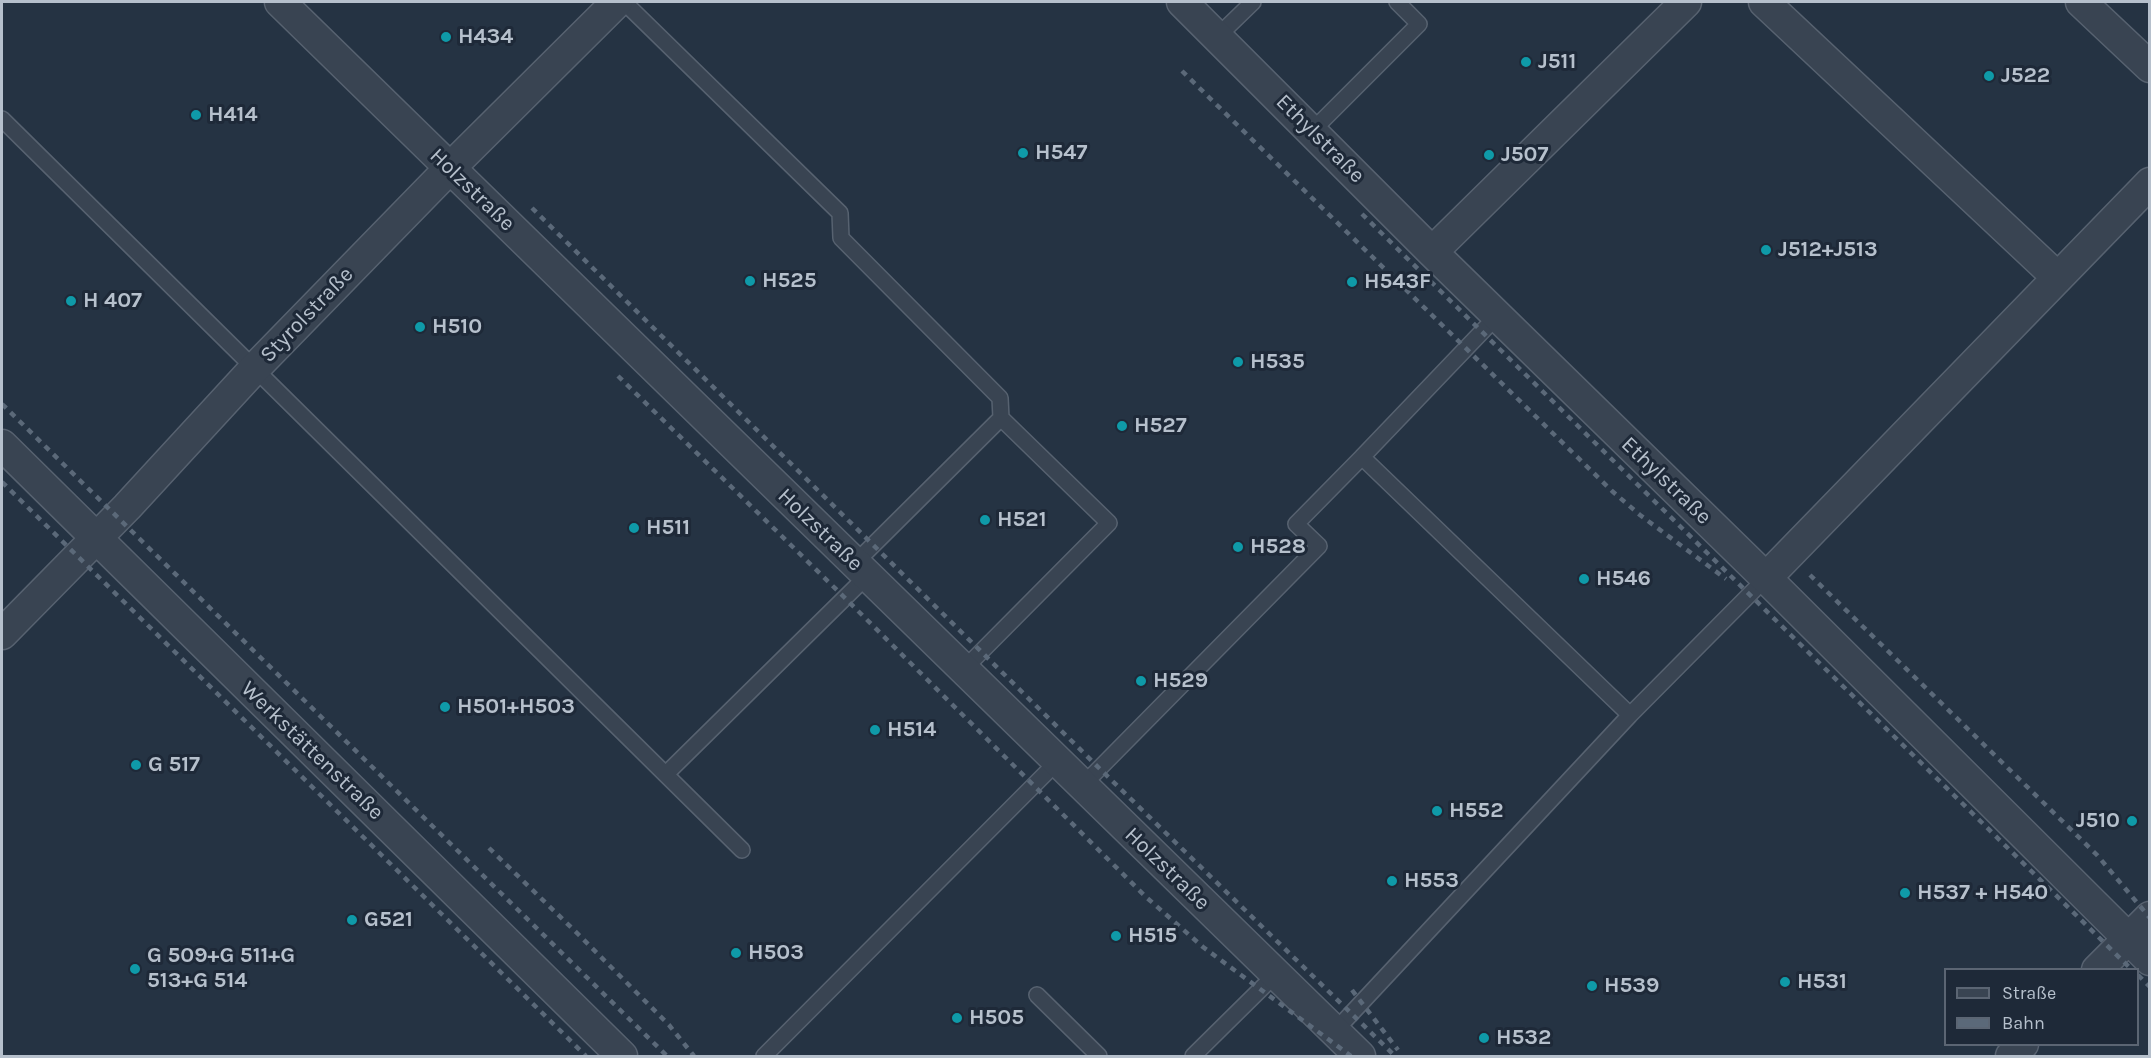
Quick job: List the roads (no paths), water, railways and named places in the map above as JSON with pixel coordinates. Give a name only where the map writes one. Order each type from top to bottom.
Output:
[{"type":"street","name":"Holzstraße","points":[[280,2],[1360,1056]]},
{"type":"street","name":"Styrolstraße","points":[[2,634],[96,539],[255,368],[450,168],[617,2]]},
{"type":"street","name":"Ethylstraße","points":[[1182,2],[1432,252],[1766,578],[2150,960]]},
{"type":"street","points":[[1432,252],[1686,2]]},
{"type":"street","points":[[1764,2],[2057,277]]},
{"type":"street","points":[[2081,2],[2150,67]]},
{"type":"street","points":[[1766,578],[2150,183]]},
{"type":"street","name":"Werkstättenstraße","points":[[2,445],[622,1056]]},
{"type":"street","points":[[2098,968],[2150,917]]},
{"type":"lane","points":[[624,2],[840,213],[841,238],[1000,398],[1000,418],[860,570],[666,774]]},
{"type":"lane","points":[[1218,36],[1253,2]]},
{"type":"lane","points":[[1312,131],[1419,24],[1397,2]]},
{"type":"lane","points":[[2,118],[742,850]]},
{"type":"lane","points":[[1082,786],[1319,546],[1296,524],[1497,316]]},
{"type":"lane","points":[[963,670],[1109,523],[1000,418]]},
{"type":"lane","points":[[1362,457],[1630,715]]},
{"type":"lane","points":[[1335,1031],[1630,715],[1766,578]]},
{"type":"lane","points":[[764,1056],[1057,762]]},
{"type":"lane","points":[[1193,1056],[1275,975]]},
{"type":"lane","points":[[1038,995],[1099,1056]]},
{"type":"railway","points":[[1182,71],[1612,491],[1640,515],[1726,579]]},
{"type":"railway","points":[[532,208],[1099,768],[1395,1056]]},
{"type":"railway","points":[[1362,214],[2130,968]]},
{"type":"railway","points":[[618,376],[1146,897],[1203,947],[1351,1056]]},
{"type":"railway","points":[[2,404],[667,1056]]},
{"type":"railway","points":[[2,482],[586,1056]]},
{"type":"railway","points":[[1810,575],[2097,855],[2150,918]]},
{"type":"railway","points":[[489,848],[669,1025],[694,1056]]},
{"type":"railway","points":[[2139,976],[2150,987]]},
{"type":"railway","points":[[1352,990],[1398,1050]]},
{"type":"place","name":"H434","points":[[446,37]]},
{"type":"place","name":"J511","points":[[1526,62]]},
{"type":"place","name":"J522","points":[[1989,76]]},
{"type":"place","name":"H414","points":[[196,115]]},
{"type":"place","name":"H547","points":[[1023,153]]},
{"type":"place","name":"J507","points":[[1489,155]]},
{"type":"place","name":"J512+J513","points":[[1766,250]]},
{"type":"place","name":"H525","points":[[750,281]]},
{"type":"place","name":"H543F","points":[[1352,282]]},
{"type":"place","name":"H 407","points":[[71,301]]},
{"type":"place","name":"H510","points":[[420,327]]},
{"type":"place","name":"H535","points":[[1238,362]]},
{"type":"place","name":"H527","points":[[1122,426]]},
{"type":"place","name":"H521","points":[[985,520]]},
{"type":"place","name":"H511","points":[[634,528]]},
{"type":"place","name":"H528","points":[[1238,547]]},
{"type":"place","name":"H546","points":[[1584,579]]},
{"type":"place","name":"H529","points":[[1141,681]]},
{"type":"place","name":"H501+H503","points":[[445,707]]},
{"type":"place","name":"H514","points":[[875,730]]},
{"type":"place","name":"G 517","points":[[136,765]]},
{"type":"place","name":"H552","points":[[1437,811]]},
{"type":"place","name":"J510","points":[[2132,821]]},
{"type":"place","name":"H553","points":[[1392,881]]},
{"type":"place","name":"H537 + H540","points":[[1905,893]]},
{"type":"place","name":"G521","points":[[352,920]]},
{"type":"place","name":"H515","points":[[1116,936]]},
{"type":"place","name":"H503","points":[[736,953]]},
{"type":"place","name":"G 509+G 511+G 513+G 514","points":[[135,969]]},
{"type":"place","name":"H531","points":[[1785,982]]},
{"type":"place","name":"H539","points":[[1592,986]]},
{"type":"place","name":"H505","points":[[957,1018]]},
{"type":"place","name":"H532","points":[[1484,1038]]}]
